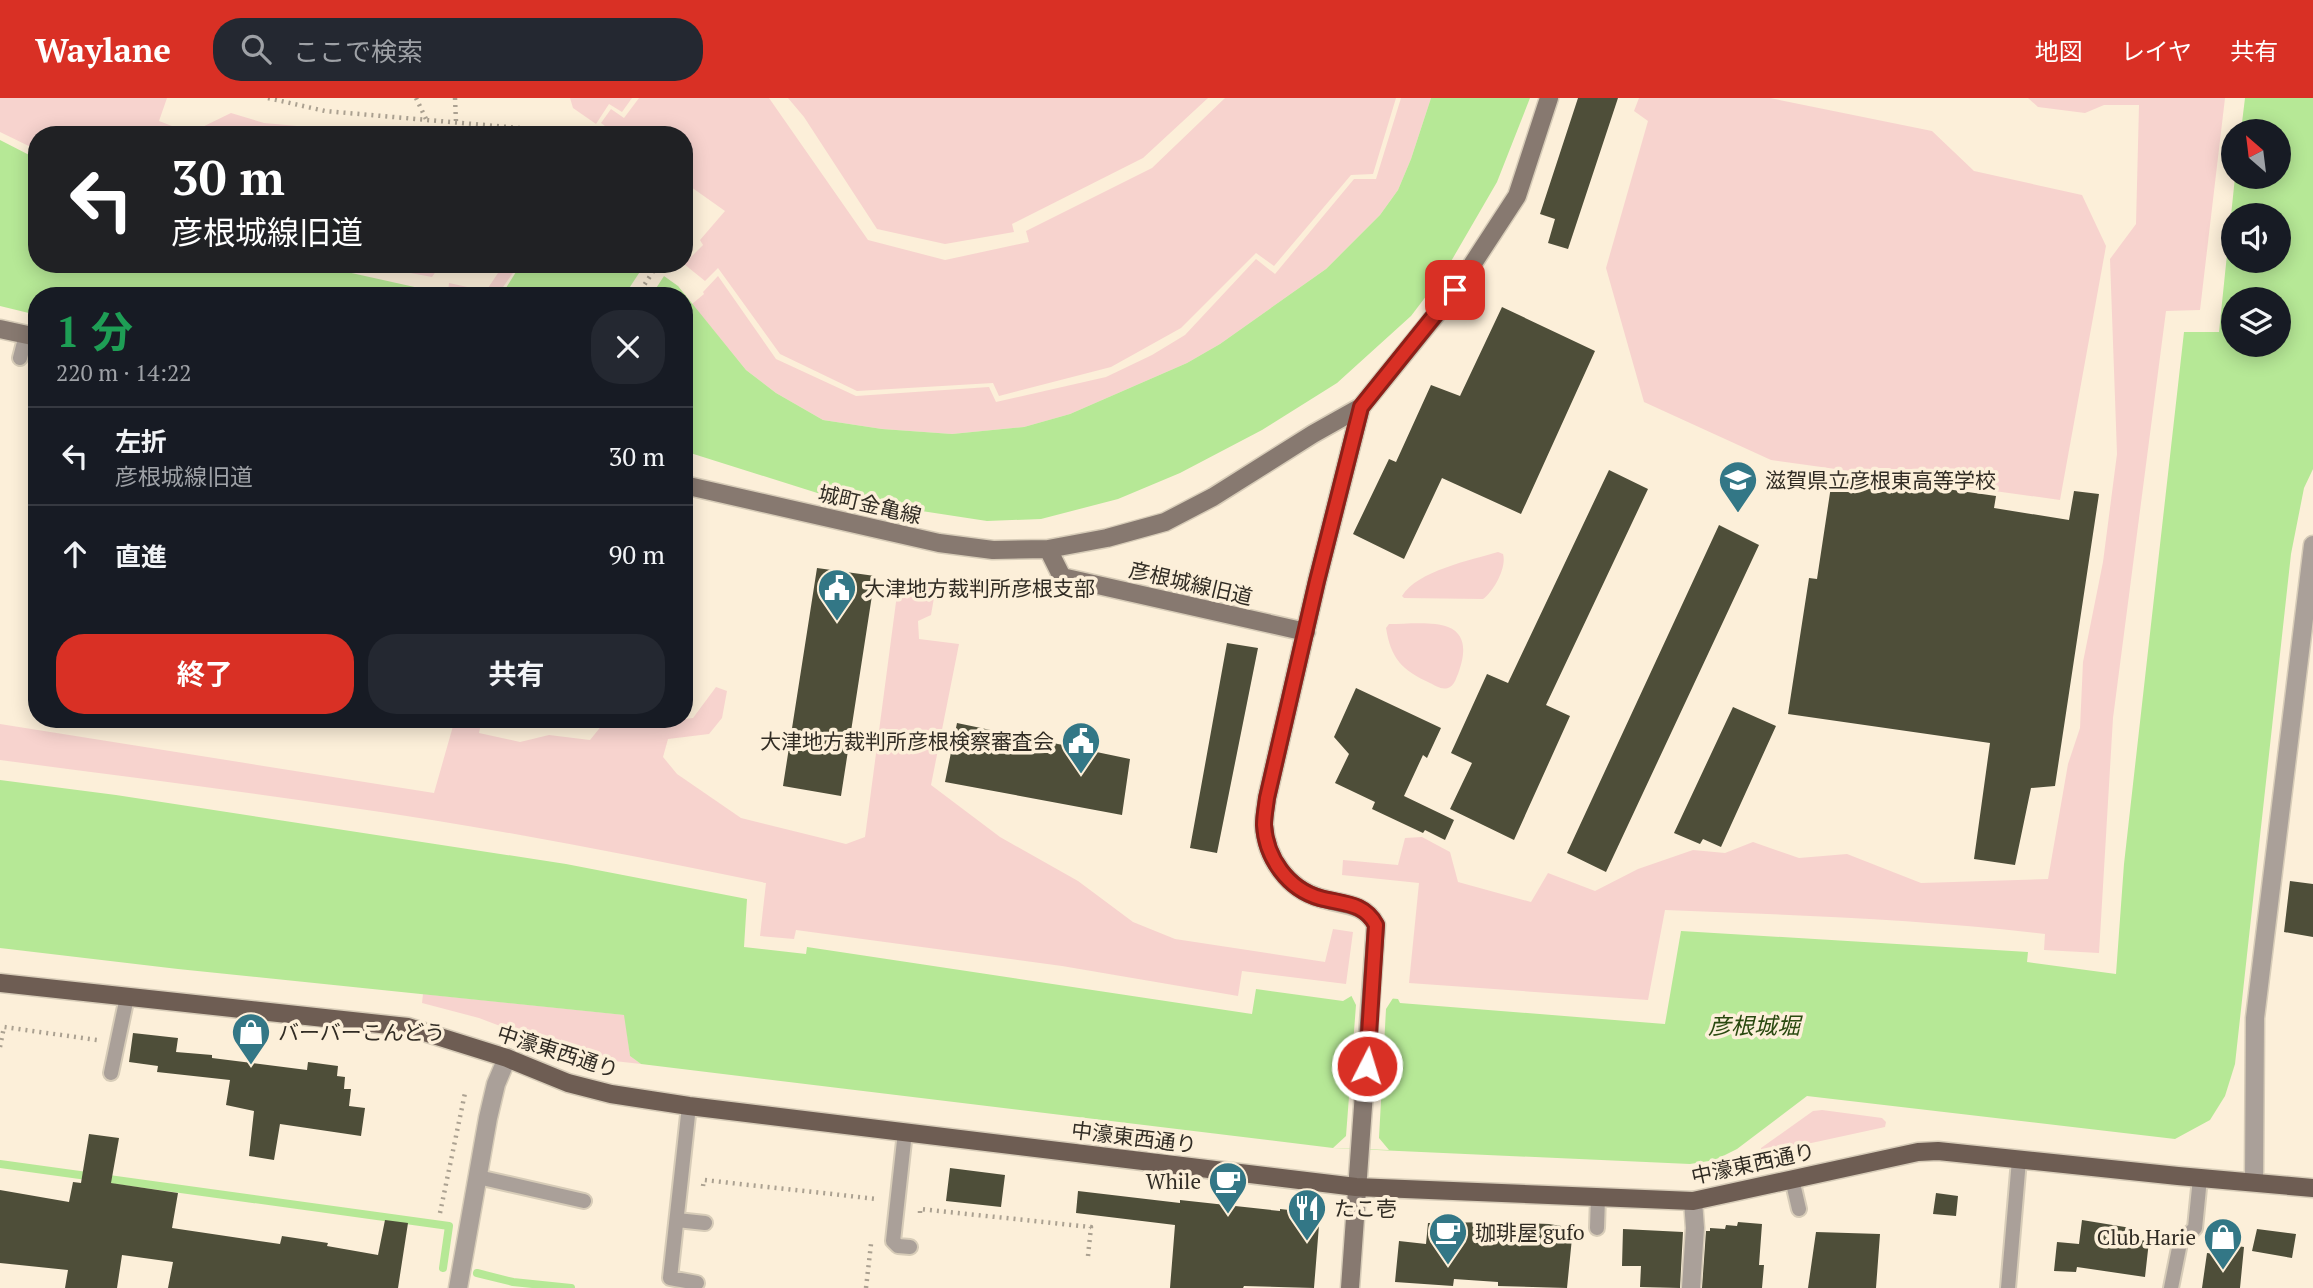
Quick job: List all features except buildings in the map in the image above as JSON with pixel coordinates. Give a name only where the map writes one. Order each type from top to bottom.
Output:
[{"type":"main road","name":"中濠東西通り","points":[[0,983],[408,1027],[507,1058],[568,1083],[611,1094],[689,1106],[1356,1187],[1693,1201],[1918,1152],[1938,1151],[2313,1188]]},
{"type":"street","name":"彦根城線旧道","points":[[1306,632],[1062,578],[1048,549],[1107,538],[1165,522],[1213,497],[1312,434],[1361,407],[1455,290],[1517,196],[1549,98]]},
{"type":"street","points":[[0,328],[28,335]]},
{"type":"street","points":[[1350,1288],[1377,932],[1372,918],[1363,909],[1300,890],[1286,878],[1268,845],[1264,824],[1267,798],[1361,407]]},
{"type":"street","name":"城町金亀線","points":[[693,487],[939,543],[993,550],[1048,549]]},
{"type":"street","points":[[2254,1181],[2255,1017],[2313,545]]},
{"type":"street","points":[[458,1288],[496,1084],[507,1058]]},
{"type":"street","points":[[1691,1288],[1695,1228],[1693,1201]]},
{"type":"lane","points":[[20,358],[28,342]]},
{"type":"lane","points":[[111,1073],[127,997]]},
{"type":"lane","points":[[689,1106],[670,1278],[697,1283]]},
{"type":"lane","points":[[905,1132],[893,1241],[898,1246],[910,1247]]},
{"type":"lane","points":[[2008,1288],[2019,1160]]},
{"type":"lane","points":[[478,1177],[584,1201]]},
{"type":"lane","points":[[2171,1288],[2180,1243],[2195,1228],[2200,1178]]},
{"type":"lane","points":[[1792,1179],[1799,1209]]},
{"type":"lane","points":[[1597,1228],[1598,1197]]},
{"type":"lane","points":[[677,1220],[705,1223]]},
{"type":"path","points":[[268,98],[325,111],[500,126]]},
{"type":"path","points":[[416,98],[426,120]]},
{"type":"path","points":[[455,98],[457,122]]},
{"type":"path","points":[[0,1047],[4,1027],[98,1040],[100,1029]]},
{"type":"path","points":[[440,1213],[466,1093]]},
{"type":"path","points":[[679,1201],[701,1204],[704,1180],[877,1199]]},
{"type":"path","points":[[918,1220],[920,1209],[1091,1227],[1088,1256]]},
{"type":"shaded area","points":[[0,98],[167,98],[159,121],[172,126],[28,126],[28,146],[0,132]]},
{"type":"shaded area","points":[[570,98],[632,98],[622,112],[609,104],[596,124],[573,108]]},
{"type":"shaded area","points":[[639,98],[769,98],[868,240],[945,260],[1029,242],[1026,231],[1152,168],[1225,98],[1396,98],[1373,174],[1351,175],[1274,266],[1256,253],[1181,328],[1111,367],[999,396],[993,383],[857,391],[780,354],[718,268],[705,281],[693,271],[693,255],[703,245],[700,240],[725,211],[693,188],[693,126],[605,126],[601,123],[611,109],[624,118]]},
{"type":"shaded area","points":[[788,98],[1208,98],[1143,158],[1012,224],[1014,232],[945,244],[877,229],[804,117]]},
{"type":"shaded area","points":[[1401,98],[1431,98],[1398,190],[1380,215],[1326,269],[1220,344],[1187,363],[1070,414],[1024,427],[952,434],[882,429],[823,420],[776,393],[746,370],[693,305],[718,276],[776,359],[856,396],[989,387],[996,402],[1106,377],[1152,355],[1185,335],[1256,259],[1275,274],[1354,179],[1376,179]]},
{"type":"shaded area","points":[[1639,98],[1770,98],[1932,131],[1974,171],[2082,195],[2106,246],[2060,500],[1771,460],[1644,402],[1606,268],[1648,121],[1634,111]]},
{"type":"shaded area","points":[[2028,98],[2225,98],[2200,310],[2166,311],[2113,718],[2099,953],[2044,950],[2045,934],[1998,929],[1855,918],[1665,910],[1648,1000],[1409,983],[1419,883],[1342,875],[1343,860],[1398,865],[1405,838],[1422,837],[1450,852],[1458,882],[1531,902],[1548,873],[1595,891],[1638,869],[1693,850],[1725,853],[1753,842],[1799,858],[1847,854],[1921,883],[2048,879],[2068,764],[2080,728],[2083,662],[2103,562],[2117,454],[2110,259],[2136,224],[2139,105],[2104,105],[2085,113],[2038,107]]},
{"type":"shaded area","points":[[231,113],[264,123],[297,126],[204,126]]},
{"type":"shaded area","points":[[410,273],[435,273],[432,277]]},
{"type":"shaded area","points":[[498,273],[513,273],[503,287],[489,287]]},
{"type":"shaded area","points":[[449,283],[468,287],[449,287]]},
{"type":"shaded area","points":[[1498,552],[1503,554],[1504,559],[1501,572],[1495,585],[1483,599],[1402,596],[1409,587],[1432,573]]},
{"type":"shaded area","points":[[936,586],[931,615],[918,621],[919,639],[959,644],[931,785],[1000,837],[1078,881],[1133,922],[1175,939],[1325,962],[1333,929],[1353,932],[1346,984],[1242,971],[1238,996],[1062,966],[796,930],[794,939],[760,936],[766,883],[432,820],[0,760],[0,724],[434,793],[452,728],[480,728],[479,733],[520,742],[549,735],[590,740],[600,728],[693,728],[693,718],[716,687],[727,691],[722,718],[709,734],[668,739],[663,757],[677,774],[741,818],[846,844],[865,837],[898,587]]},
{"type":"shaded area","points":[[1389,624],[1435,624],[1455,631],[1462,641],[1463,654],[1452,686],[1440,688],[1405,668],[1391,648],[1386,628]]},
{"type":"shaded area","points":[[423,994],[625,1015],[630,1056],[641,1064],[614,1061],[559,1048],[479,1018],[422,1003]]},
{"type":"shaded area","points":[[1813,1111],[1882,1118],[1886,1122],[1885,1127],[1761,1154],[1761,1148]]},
{"type":"water","points":[[1431,98],[1530,98],[1497,182],[1446,270],[1411,316],[1337,383],[1262,430],[1180,473],[1118,499],[1041,519],[987,521],[830,497],[693,454],[693,305],[746,370],[776,393],[823,420],[882,429],[952,434],[1024,427],[1070,414],[1187,363],[1220,344],[1326,269],[1380,215],[1398,190]]},
{"type":"water","name":"彦根城堀","points":[[2245,98],[2313,98],[2313,469],[2304,488],[2291,554],[2235,1064],[2225,1096],[2210,1120],[2175,1139],[1807,1096],[1737,1149],[1715,1160],[1690,1164],[1333,1148],[641,1064],[630,1056],[624,1015],[0,948],[0,780],[116,795],[566,864],[747,899],[744,947],[806,954],[807,947],[1252,1014],[1256,989],[1343,1001],[1353,995],[1398,999],[1400,1003],[1665,1024],[1681,931],[2028,952],[2027,962],[2116,974],[2124,864],[2184,332],[2219,332],[2221,313],[2221,357],[2291,357],[2291,287],[2224,287],[2225,273],[2291,273],[2291,203],[2232,203],[2234,189],[2291,189],[2291,119],[2242,119]]},
{"type":"water","points":[[0,140],[28,154],[28,273],[352,273],[414,287],[28,287],[28,313],[0,306]]},
{"type":"water","points":[[515,273],[660,273],[678,286],[507,287]]},
{"type":"pier","points":[[639,273],[666,273],[657,287],[630,287]]},
{"type":"pier","points":[[1350,993],[1395,995],[1386,1009],[1379,1138],[1389,1150],[1333,1148],[1346,1136],[1356,1005]]},
{"type":"waterway","points":[[0,1164],[449,1226],[443,1268]]},
{"type":"waterway","points":[[477,1273],[513,1282],[571,1288]]},
{"type":"place","name":"滋賀県立彦根東高等学校","points":[[1738,514]]},
{"type":"place","name":"大津地方裁判所彦根支部","points":[[837,622]]},
{"type":"place","name":"大津地方裁判所彦根検察審査会","points":[[1081,775]]},
{"type":"place","name":"バーバーこんどう","points":[[251,1066]]},
{"type":"place","name":"While","points":[[1228,1215]]},
{"type":"place","name":"たこ壱","points":[[1307,1242]]},
{"type":"place","name":"珈琲屋 gufo","points":[[1448,1266]]},
{"type":"place","name":"Club Harie","points":[[2223,1271]]},
{"type":"route","points":[[1367,1066],[1376,925],[1363,909],[1300,890],[1286,878],[1268,845],[1264,824],[1267,798],[1317,581],[1361,407],[1455,290]]}]
